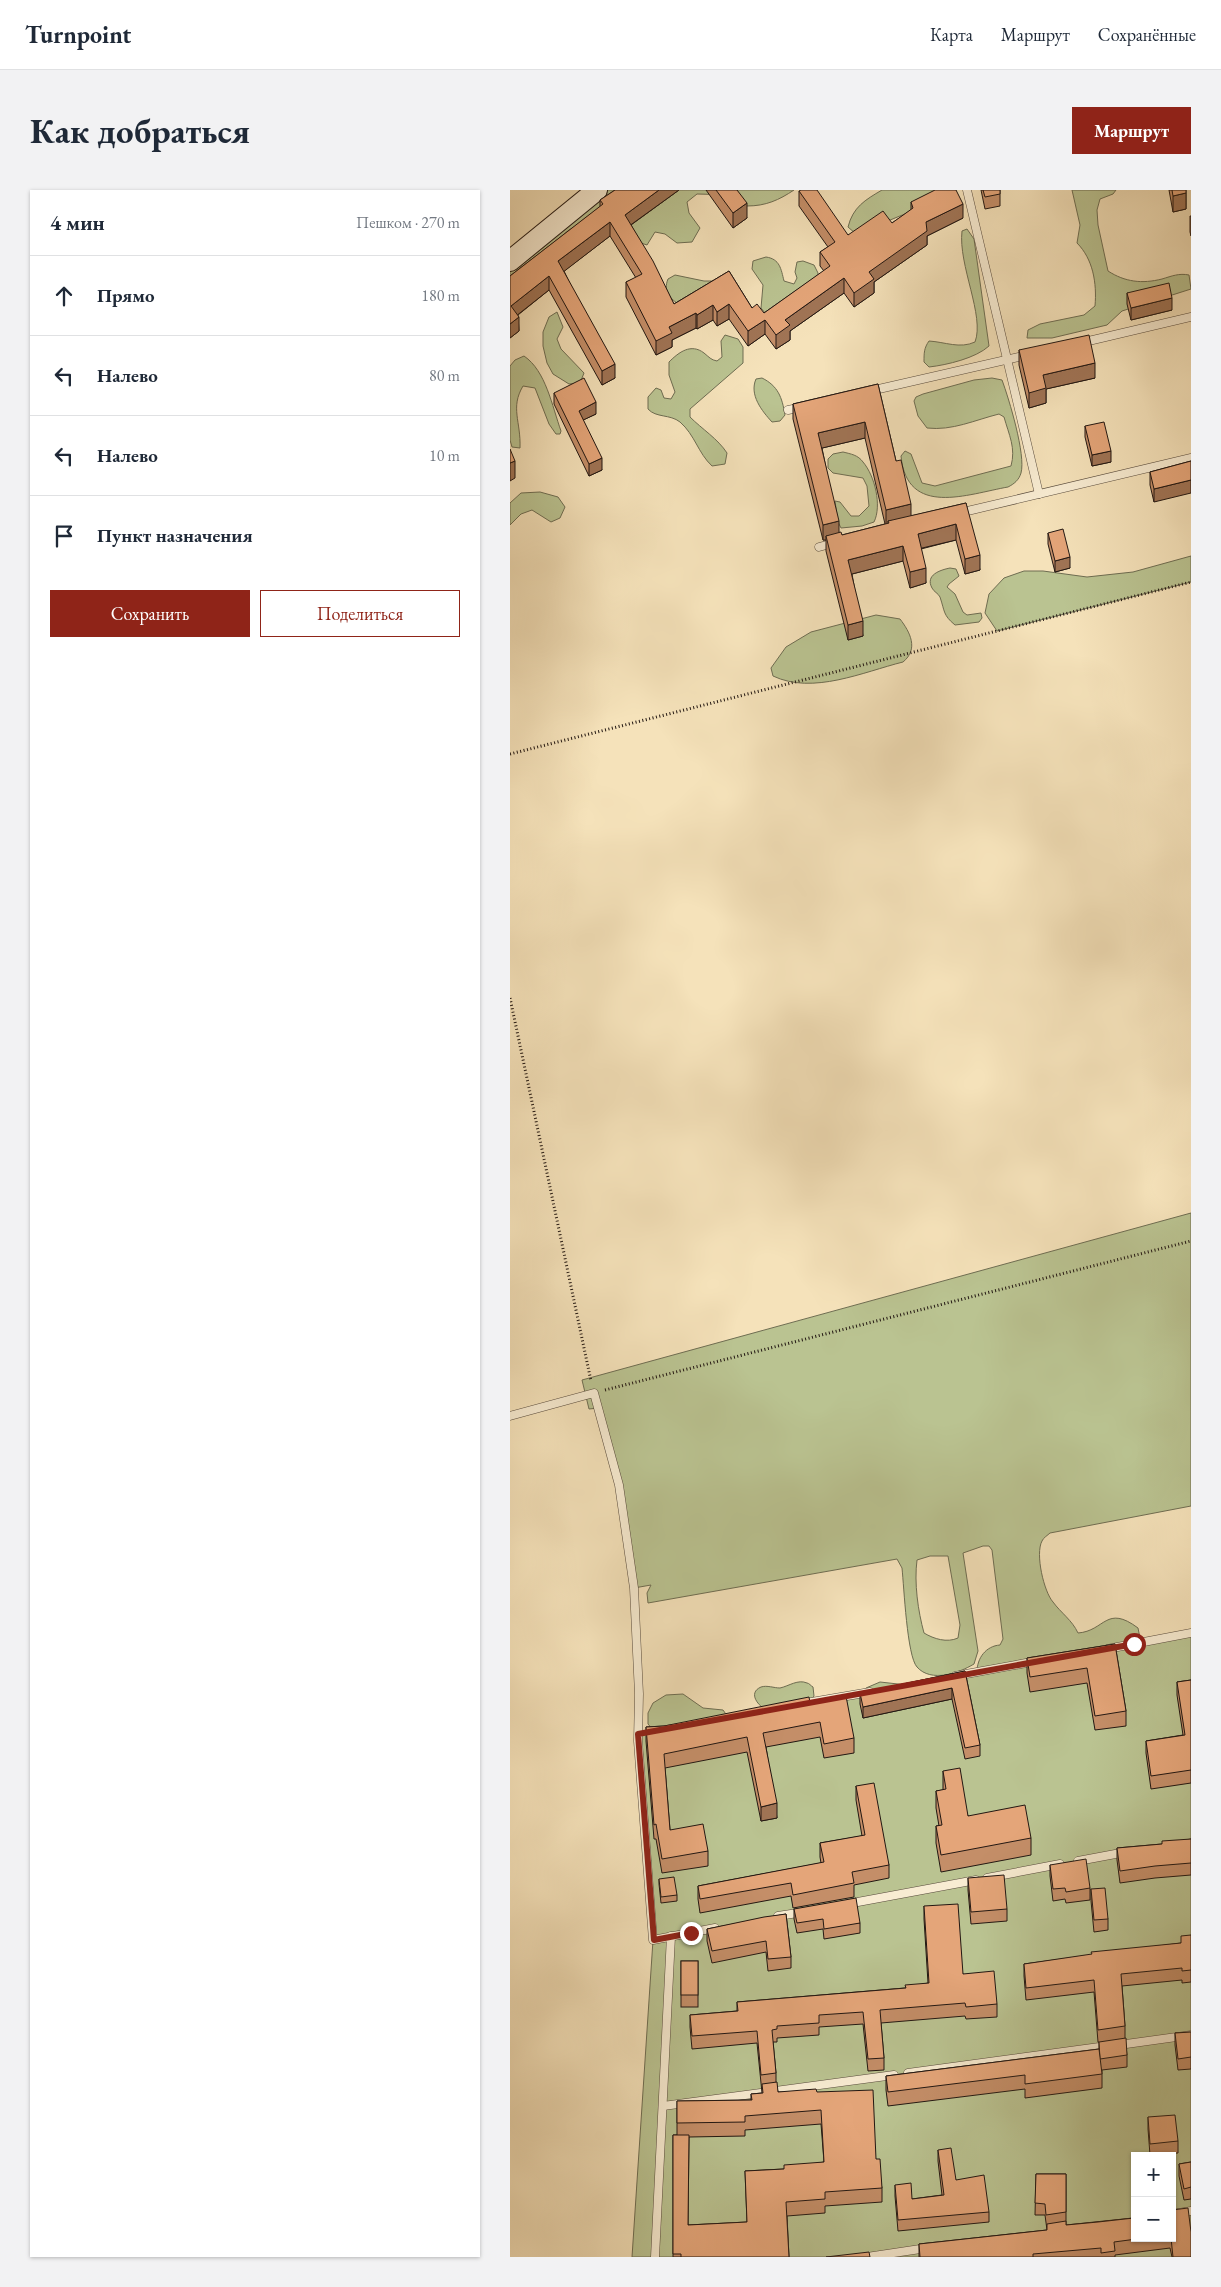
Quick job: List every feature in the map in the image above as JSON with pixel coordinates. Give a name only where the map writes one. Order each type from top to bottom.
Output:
[{"type":"main road","points":[[510,261],[597,190]]},
{"type":"lane","points":[[967,190],[1039,494]]},
{"type":"lane","points":[[1075,344],[1191,317]]},
{"type":"lane","points":[[864,393],[1036,353]]},
{"type":"lane","points":[[788,410],[807,406]]},
{"type":"lane","points":[[952,515],[1191,458]]},
{"type":"lane","points":[[819,547],[847,540]]},
{"type":"lane","points":[[510,1416],[594,1393],[619,1485],[634,1588],[639,1694],[638,1734],[654,1940],[720,1927]]},
{"type":"lane","points":[[1094,1651],[1191,1633]]},
{"type":"lane","points":[[948,1677],[1046,1660]]},
{"type":"lane","points":[[793,1706],[881,1690]]},
{"type":"lane","points":[[638,1734],[648,1732]]},
{"type":"lane","points":[[838,1905],[1132,1851]]},
{"type":"lane","points":[[770,1918],[809,1911]]},
{"type":"lane","points":[[655,2257],[671,1936]]},
{"type":"lane","points":[[663,2106],[1191,2035]]},
{"type":"lane","points":[[1176,2213],[1191,2211]]},
{"type":"lane","points":[[867,2257],[934,2248]]},
{"type":"path","points":[[510,754],[1191,582]]},
{"type":"path","points":[[510,998],[594,1393],[1191,1241]]},
{"type":"green space","points":[[597,190],[794,190],[772,202],[754,206],[747,206],[735,195],[697,194],[687,202],[689,213],[700,228],[692,242],[677,243],[665,234],[655,232],[647,245],[582,223],[569,230],[510,279],[510,260]]},
{"type":"green space","points":[[882,190],[956,190],[956,193],[856,234],[848,227],[853,214],[865,201]]},
{"type":"green space","points":[[1072,190],[1116,190],[1113,194],[1100,199],[1097,210],[1098,225],[1108,271],[1127,280],[1141,282],[1155,281],[1185,274],[1189,275],[1191,289],[1122,311],[1107,325],[1052,338],[1027,338],[1028,330],[1040,324],[1084,315],[1095,306],[1093,272],[1087,256],[1077,243],[1080,225]]},
{"type":"green space","points":[[967,229],[974,239],[989,346],[977,354],[952,363],[929,367],[924,362],[926,346],[929,341],[958,345],[975,342],[977,318],[962,244],[962,231]]},
{"type":"green space","points":[[766,257],[777,262],[784,281],[794,284],[797,278],[795,272],[797,262],[803,261],[814,265],[818,273],[818,282],[766,314],[761,308],[763,285],[752,269],[753,261]]},
{"type":"green space","points":[[675,275],[713,281],[680,305],[670,297],[666,287],[668,279]]},
{"type":"green space","points":[[557,312],[563,327],[557,339],[561,349],[584,373],[580,383],[569,384],[553,374],[547,363],[543,346],[543,332],[549,317]]},
{"type":"green space","points":[[725,335],[738,339],[743,347],[743,363],[690,409],[690,417],[715,439],[727,453],[725,464],[712,466],[680,422],[655,414],[648,409],[648,397],[656,388],[661,390],[664,398],[671,399],[675,392],[669,375],[669,362],[681,352],[690,349],[699,350],[717,361],[722,357],[721,341]]},
{"type":"green space","points":[[524,356],[532,363],[543,380],[561,431],[560,434],[556,434],[549,424],[535,388],[523,386],[517,401],[520,448],[512,447],[510,440],[510,366],[515,360]]},
{"type":"green space","points":[[762,378],[776,388],[781,397],[785,415],[780,421],[772,422],[764,413],[755,397],[754,385],[756,379]]},
{"type":"green space","points":[[992,378],[1002,380],[1016,427],[1022,465],[1018,480],[1008,487],[958,497],[927,495],[915,488],[906,475],[901,456],[905,451],[911,454],[922,483],[935,486],[1011,466],[1013,453],[1004,417],[999,414],[945,428],[927,428],[918,416],[914,401],[916,397],[923,394],[974,380]]},
{"type":"green space","points":[[843,452],[859,458],[871,475],[877,500],[874,522],[862,526],[841,528],[838,522],[835,501],[840,502],[851,516],[859,516],[869,506],[867,486],[863,478],[833,473],[828,468],[828,459],[833,454]]},
{"type":"green space","points":[[540,492],[558,497],[565,507],[560,518],[551,522],[532,510],[521,514],[510,525],[510,503],[521,493]]},
{"type":"green space","points":[[1191,556],[1191,582],[997,631],[985,613],[989,594],[1004,578],[1024,571],[1043,571],[1087,577],[1133,572]]},
{"type":"green space","points":[[950,568],[956,569],[959,576],[947,587],[955,594],[963,612],[967,615],[981,613],[982,618],[979,622],[955,625],[946,616],[940,597],[932,588],[930,580],[938,572]]},
{"type":"green space","points":[[876,615],[900,619],[907,629],[912,646],[911,652],[903,662],[855,676],[821,683],[788,681],[773,676],[771,668],[786,647],[811,632]]},
{"type":"green space","points":[[1191,1213],[1191,1506],[1050,1533],[1044,1538],[1040,1547],[1040,1563],[1046,1590],[1056,1606],[1073,1624],[1078,1633],[1094,1628],[1106,1621],[1119,1618],[1138,1628],[1140,1638],[1138,1642],[1191,1633],[1191,2257],[632,2257],[653,1940],[638,1734],[654,1731],[648,1724],[648,1713],[653,1703],[666,1695],[683,1694],[703,1708],[723,1710],[728,1717],[767,1710],[758,1703],[755,1696],[757,1690],[763,1686],[780,1688],[797,1682],[808,1683],[813,1687],[814,1696],[810,1702],[863,1693],[866,1688],[880,1682],[907,1685],[977,1672],[977,1667],[983,1654],[990,1648],[1000,1645],[1003,1639],[992,1550],[989,1546],[983,1546],[963,1553],[978,1651],[974,1664],[961,1671],[945,1675],[930,1675],[923,1672],[917,1667],[914,1660],[908,1636],[902,1568],[897,1559],[648,1603],[647,1593],[651,1585],[634,1588],[619,1485],[599,1408],[589,1409],[582,1380]],"holes":[[[930,1556],[948,1556],[960,1625],[958,1638],[941,1640],[924,1633],[917,1597],[916,1569],[917,1560]]]},
{"type":"building","points":[[615,190],[659,190],[625,215],[653,261],[674,304],[729,271],[752,308],[757,304],[764,313],[830,266],[820,252],[835,242],[799,191],[817,190],[848,235],[883,211],[892,223],[913,208],[911,202],[935,190],[956,190],[963,204],[926,222],[927,231],[869,272],[874,279],[854,293],[844,278],[785,320],[790,325],[776,335],[765,320],[748,331],[729,304],[717,312],[713,305],[697,315],[696,313],[669,327],[672,333],[656,341],[626,282],[642,274],[610,222],[558,261],[615,364],[602,371],[549,276],[511,306],[519,317],[510,324],[510,276],[603,204],[600,200]]},
{"type":"building","points":[[716,190],[737,190],[747,203],[733,213]]},
{"type":"building","points":[[983,190],[1000,190],[1000,194],[985,197]]},
{"type":"building","points":[[1172,190],[1186,190],[1186,193],[1173,196]]},
{"type":"building","points":[[1169,283],[1172,298],[1131,308],[1127,293]]},
{"type":"building","points":[[1089,335],[1095,363],[1043,375],[1046,388],[1029,393],[1019,350]]},
{"type":"building","points":[[584,378],[596,402],[579,411],[602,458],[589,464],[554,393]]},
{"type":"building","points":[[878,384],[896,461],[901,460],[911,504],[886,510],[865,422],[818,433],[839,521],[823,525],[793,404]]},
{"type":"building","points":[[1104,422],[1111,451],[1092,455],[1085,426]]},
{"type":"building","points":[[510,449],[515,461],[510,463]]},
{"type":"building","points":[[1191,461],[1191,480],[1154,489],[1150,472]]},
{"type":"building","points":[[966,503],[980,555],[965,559],[956,524],[918,534],[926,568],[910,572],[903,546],[848,560],[863,621],[848,625],[826,536],[841,532],[842,535],[889,523],[888,521]]},
{"type":"building","points":[[1063,529],[1070,557],[1055,561],[1048,533]]},
{"type":"building","points":[[1115,1644],[1126,1711],[1095,1716],[1087,1668],[1030,1677],[1027,1658]]},
{"type":"building","points":[[965,1671],[980,1745],[965,1748],[952,1688],[863,1707],[860,1693]]},
{"type":"building","points":[[1191,1680],[1191,1770],[1151,1776],[1146,1741],[1185,1735],[1177,1682]]},
{"type":"building","points":[[846,1696],[854,1738],[824,1744],[820,1722],[763,1733],[777,1803],[761,1807],[747,1737],[664,1754],[670,1830],[703,1824],[708,1851],[662,1859],[656,1824],[654,1825],[646,1727],[664,1726],[809,1697],[810,1703]]},
{"type":"building","points":[[960,1768],[968,1816],[1025,1805],[1031,1838],[941,1855],[936,1826],[942,1825],[936,1791],[946,1789],[943,1771]]},
{"type":"building","points":[[874,1783],[889,1865],[852,1872],[854,1883],[793,1895],[791,1883],[700,1899],[698,1886],[824,1862],[820,1843],[865,1835],[856,1786]]},
{"type":"building","points":[[1191,1839],[1191,1863],[1120,1871],[1117,1848],[1162,1844],[1162,1841]]},
{"type":"building","points":[[1086,1859],[1090,1888],[1066,1892],[1065,1888],[1053,1889],[1050,1865]]},
{"type":"building","points":[[1004,1875],[1007,1909],[971,1912],[968,1878]]},
{"type":"building","points":[[674,1877],[677,1895],[661,1897],[659,1879]]},
{"type":"building","points":[[1105,1888],[1108,1919],[1094,1920],[1091,1889]]},
{"type":"building","points":[[856,1898],[860,1923],[824,1929],[823,1919],[797,1923],[794,1909]]},
{"type":"building","points":[[958,1904],[963,1974],[994,1971],[997,2004],[966,2007],[965,2003],[880,2010],[884,2058],[868,2059],[863,2012],[819,2015],[819,2023],[777,2026],[777,2029],[772,2030],[776,2073],[761,2075],[757,2031],[692,2036],[690,2015],[738,2011],[737,2002],[906,1988],[905,1985],[929,1983],[924,1906]]},
{"type":"building","points":[[786,1914],[791,1957],[768,1959],[766,1941],[712,1951],[707,1929]]},
{"type":"building","points":[[1191,1935],[1191,1970],[1182,1971],[1182,1968],[1121,1974],[1125,2026],[1098,2030],[1094,1980],[1026,1988],[1024,1964],[1092,1954],[1091,1952],[1181,1943],[1181,1936]]},
{"type":"building","points":[[681,1961],[698,1961],[698,1995],[681,1995]]},
{"type":"building","points":[[1191,2032],[1191,2057],[1178,2059],[1175,2033]]},
{"type":"building","points":[[1126,2038],[1127,2055],[1100,2059],[1099,2042]]},
{"type":"building","points":[[1099,2049],[1102,2074],[1025,2084],[1025,2075],[888,2092],[886,2076]]},
{"type":"building","points":[[777,2082],[778,2092],[816,2089],[817,2092],[873,2090],[876,2159],[880,2159],[882,2188],[825,2192],[825,2199],[786,2202],[789,2257],[681,2257],[681,2254],[673,2254],[673,2135],[689,2135],[688,2225],[747,2222],[745,2171],[784,2169],[784,2165],[824,2162],[821,2110],[745,2116],[745,2122],[677,2123],[677,2101],[752,2100],[751,2094],[763,2093],[762,2084]]},
{"type":"building","points":[[1175,2115],[1178,2141],[1150,2144],[1148,2117]]},
{"type":"building","points":[[951,2148],[956,2180],[984,2175],[989,2212],[898,2220],[895,2185],[911,2183],[912,2199],[944,2195],[938,2150]]},
{"type":"building","points":[[1191,2162],[1191,2187],[1184,2189],[1179,2164]]},
{"type":"building","points":[[1036,2174],[1066,2174],[1066,2212],[1046,2215],[1045,2204],[1035,2203]]},
{"type":"building","points":[[1188,2208],[1191,2232],[1191,2257],[1173,2257],[1171,2242],[1176,2242],[1176,2210]]},
{"type":"building","points":[[1131,2218],[1131,2240],[1114,2242],[1115,2251],[1101,2253],[1101,2248],[1033,2254],[1033,2257],[920,2257],[919,2244],[1047,2230],[1047,2224],[1066,2221],[1066,2225]]},
{"type":"building","points":[[869,2252],[870,2257],[826,2257]]},
{"type":"route","points":[[691,1933],[654,1940],[638,1734],[1134,1644]]}]
